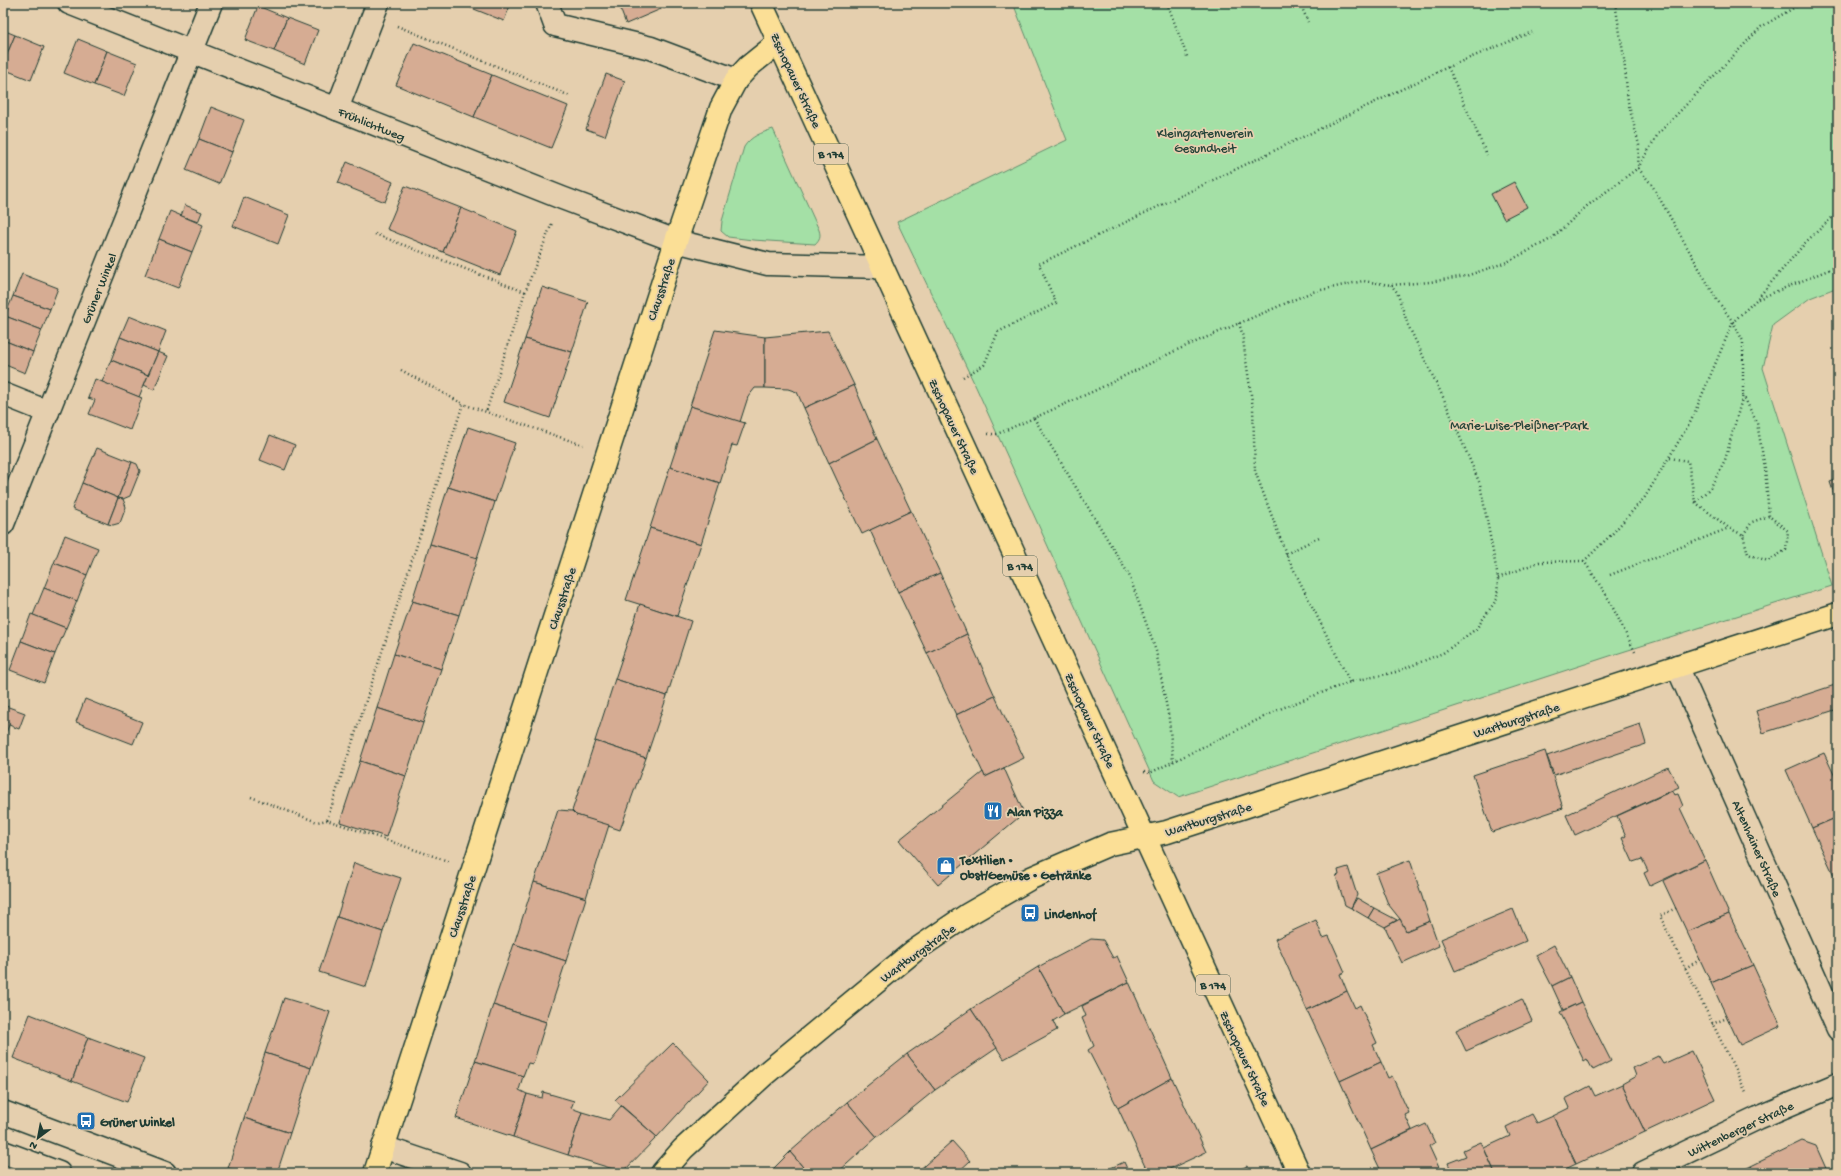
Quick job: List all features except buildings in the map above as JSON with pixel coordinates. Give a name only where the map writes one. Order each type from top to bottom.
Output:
[{"type":"main road","name":"Zschopauer Straße","points":[[761,3],[1299,1173]]},
{"type":"main road","name":"Clausstraße","points":[[375,1173],[676,241],[721,108],[736,80],[748,67],[779,42]]},
{"type":"main road","name":"Wartburgstraße","points":[[662,1173],[683,1149],[765,1074],[914,951],[967,915],[1031,878],[1110,844],[1190,825],[1838,614]]},
{"type":"street","name":"Frühlichtweg","points":[[69,3],[562,198],[676,241]]},
{"type":"street","name":"Grüner Winkel","points":[[3,524],[212,3]]},
{"type":"street","points":[[547,3],[555,25],[651,48],[736,80]]},
{"type":"street","points":[[337,109],[375,10]]},
{"type":"street","points":[[676,241],[768,264],[882,267]]},
{"type":"street","points":[[3,394],[48,412]]},
{"type":"street","name":"Altenhainer Straße","points":[[1677,666],[1838,1029]]},
{"type":"street","name":"Wittenberger Straße","points":[[1643,1173],[1758,1118],[1838,1084]]},
{"type":"street","points":[[3,1112],[165,1173]]},
{"type":"street","points":[[384,1147],[460,1173]]},
{"type":"street","points":[[3,1152],[58,1173]]},
{"type":"path","points":[[1167,3],[1188,59]]},
{"type":"path","points":[[1300,3],[1308,22]]},
{"type":"path","points":[[1615,3],[1624,58],[1628,102],[1639,145],[1638,168],[1652,184],[1717,300],[1733,322],[1743,341],[1743,395],[1725,460],[1711,487],[1695,502]]},
{"type":"path","points":[[960,435],[997,434],[1094,391],[1177,350],[1312,292],[1363,281],[1391,285],[1430,282],[1466,276],[1507,262],[1551,239],[1587,206],[1638,168],[1658,134],[1761,27],[1802,3]]},
{"type":"path","points":[[375,10],[570,96]]},
{"type":"path","points":[[984,365],[998,332],[1056,303],[1039,264],[1448,67],[1532,32]]},
{"type":"path","points":[[1448,67],[1487,155]]},
{"type":"path","points":[[486,412],[525,292],[562,198]]},
{"type":"path","points":[[1498,578],[1540,562],[1584,561],[1612,534],[1646,497],[1692,421],[1733,322],[1756,300],[1807,241],[1838,212]]},
{"type":"path","points":[[375,234],[525,292]]},
{"type":"path","points":[[1756,300],[1838,266]]},
{"type":"path","points":[[1111,764],[1150,773],[1282,708],[1350,682],[1396,672],[1443,653],[1476,629],[1497,598],[1498,578],[1480,484],[1443,397],[1408,324],[1397,292],[1391,285]]},
{"type":"path","points":[[1239,323],[1253,408],[1255,471],[1286,554],[1350,682]]},
{"type":"path","points":[[401,370],[462,404],[607,454]]},
{"type":"path","points":[[1670,458],[1688,461],[1695,502],[1729,528],[1743,535],[1748,554],[1768,561],[1786,550],[1788,531],[1769,516],[1765,468],[1757,423],[1743,395]]},
{"type":"path","points":[[326,820],[462,404]]},
{"type":"path","points":[[1034,418],[1129,575],[1156,651],[1169,719],[1173,762]]},
{"type":"path","points":[[1743,535],[1752,522],[1769,516]]},
{"type":"path","points":[[1610,575],[1729,528]]},
{"type":"path","points":[[1286,554],[1321,536]]},
{"type":"path","points":[[1584,561],[1607,596],[1634,648],[1643,677]]},
{"type":"path","points":[[251,797],[317,822],[326,820],[473,869]]},
{"type":"path","points":[[1676,908],[1660,916],[1758,1118]]},
{"type":"path","points":[[1685,968],[1700,960]]},
{"type":"path","points":[[1712,1024],[1727,1018]]},
{"type":"green space","name":"Marie-Luise-Pleißner-Park","points":[[1013,3],[1838,3],[1838,287],[1810,298],[1773,325],[1763,368],[1832,586],[1619,653],[1178,797],[1154,781],[976,387],[897,222],[1067,140]]},
{"type":"green space","points":[[773,129],[819,230],[820,237],[815,244],[728,237],[721,231],[722,221],[744,147],[753,138]]},
{"type":"place","name":"Alan Pizza","points":[[993,811]]},
{"type":"place","name":"Textilien • Obst/Gemüse • Getränke","points":[[946,866]]},
{"type":"place","name":"Lindenhof","points":[[1030,913]]},
{"type":"place","name":"Grüner Winkel","points":[[86,1121]]},
{"type":"park label","name":"Kleingartenverein Gesundheit","points":[[1205,140]]}]
